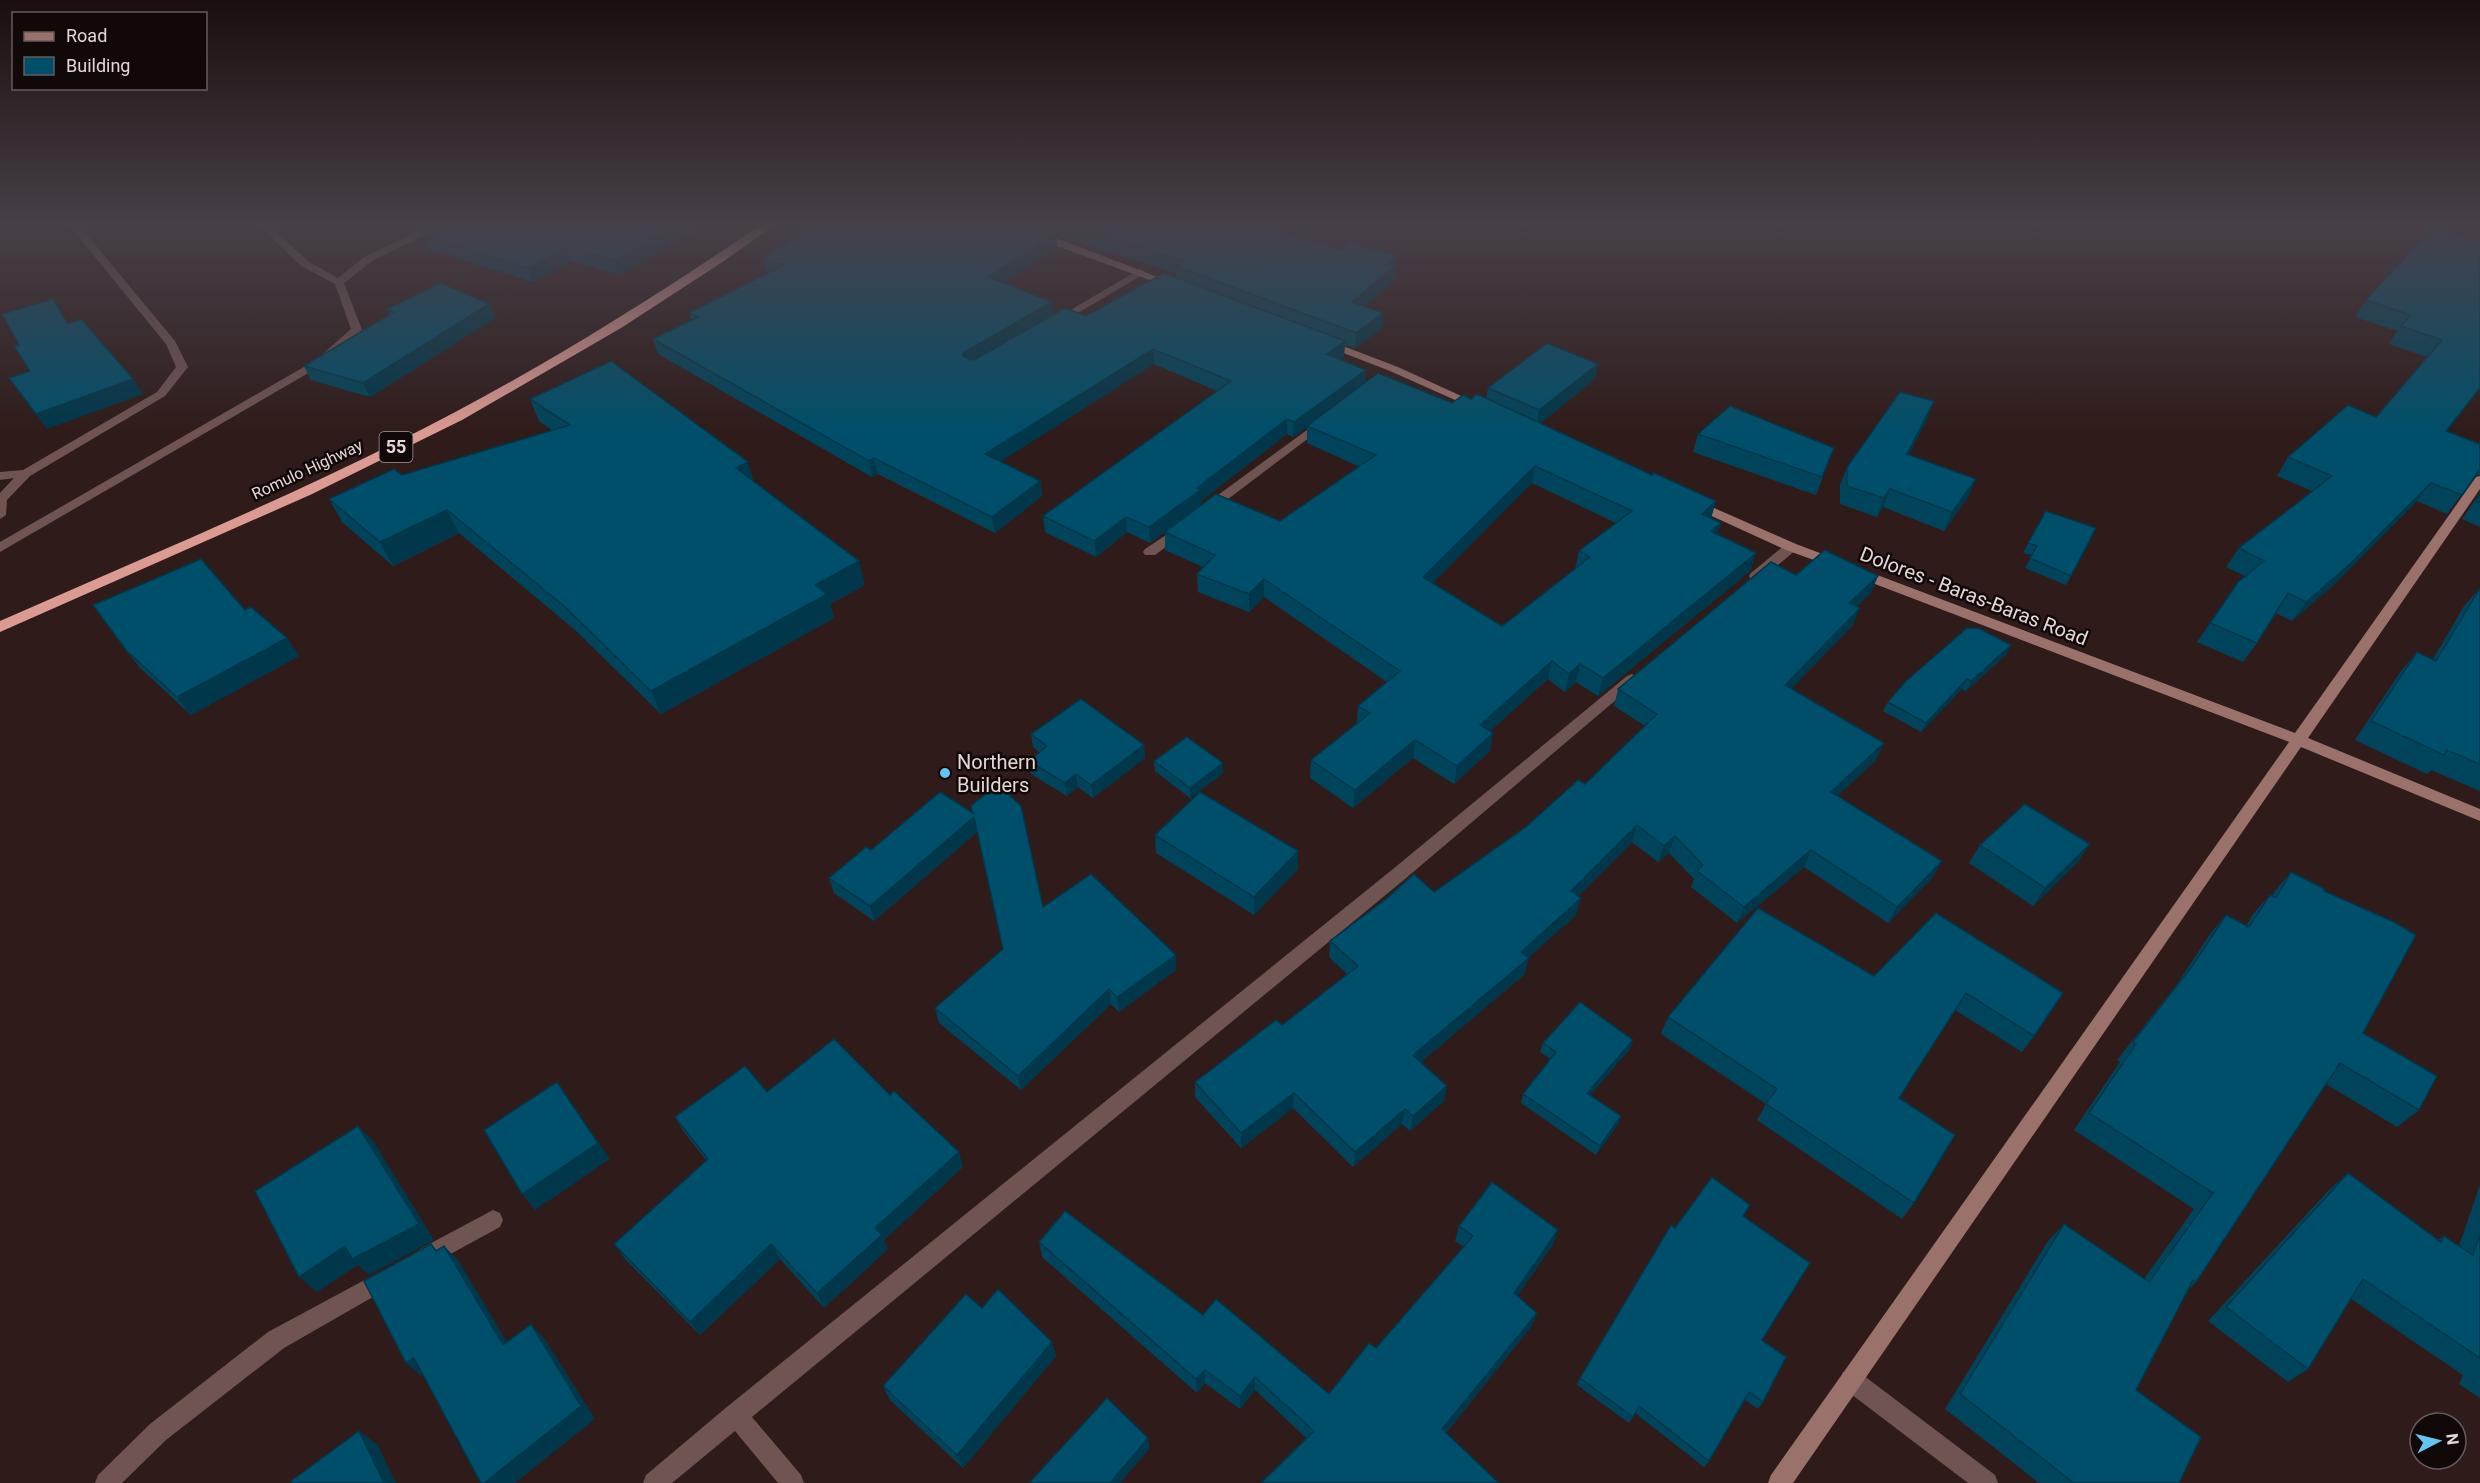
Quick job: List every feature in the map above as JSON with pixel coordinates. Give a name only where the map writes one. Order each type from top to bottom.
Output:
[{"type":"highway","name":"Romulo Highway","points":[[0,627],[348,471],[476,406],[620,325],[669,293]]},
{"type":"street","points":[[0,515],[1,499],[26,472],[161,394],[182,367],[171,343],[130,293]]},
{"type":"street","points":[[0,548],[320,362],[357,330],[343,293]]},
{"type":"street","points":[[1042,330],[1104,293]]},
{"type":"street","points":[[1317,339],[1389,372],[1491,412]]},
{"type":"street","points":[[1150,552],[1328,418]]},
{"type":"street","points":[[0,476],[26,472]]},
{"type":"street","points":[[1779,1483],[2480,480]]},
{"type":"street","name":"Dolores - Baras-Baras Road","points":[[1684,499],[1791,547],[2298,740],[2480,815]]},
{"type":"street","points":[[1745,585],[1791,547]]},
{"type":"street","points":[[654,1483],[1408,866],[1645,669]]},
{"type":"street","points":[[106,1483],[158,1432],[276,1340],[493,1220]]},
{"type":"street","points":[[1851,1380],[1987,1483]]},
{"type":"street","points":[[736,1414],[793,1483]]},
{"type":"building","points":[[420,293],[464,293],[489,304],[363,383],[304,366],[394,312],[387,309]]},
{"type":"building","points":[[728,293],[1030,293],[1052,302],[963,353],[963,356],[970,360],[976,359],[1065,308],[1086,316],[1127,293],[1218,293],[1345,341],[1327,354],[1366,370],[1294,422],[1287,419],[1197,488],[1200,490],[1149,527],[1126,517],[1094,541],[1043,516],[1231,381],[1153,349],[985,454],[1040,481],[992,517],[874,458],[869,461],[653,339],[698,317],[689,313]]},
{"type":"building","points":[[1249,293],[1363,293],[1352,302],[1383,313],[1356,333]]},
{"type":"building","points":[[2372,293],[2480,293],[2480,388],[2446,431],[2480,444],[2480,469],[2462,495],[2431,483],[2351,563],[2306,602],[2288,593],[2257,643],[2210,623],[2238,582],[2264,561],[2239,548],[2332,476],[2288,457],[2348,405],[2376,417],[2442,340],[2401,326],[2411,315],[2366,300]]},
{"type":"building","points":[[53,299],[68,324],[81,319],[133,379],[36,414],[9,378],[30,371],[14,346],[19,345],[2,314]]},
{"type":"building","points":[[1547,343],[1598,364],[1539,410],[1488,388]]},
{"type":"building","points":[[611,361],[748,462],[736,468],[859,561],[815,585],[827,594],[651,691],[564,606],[447,510],[380,542],[329,499],[394,469],[402,475],[570,425],[530,399]]},
{"type":"building","points":[[1378,373],[1452,403],[1463,395],[1471,399],[1477,394],[1652,475],[1654,473],[1716,501],[1702,514],[1721,523],[1711,531],[1756,553],[1603,678],[1580,664],[1569,674],[1552,661],[1480,725],[1493,733],[1457,766],[1415,740],[1355,790],[1311,760],[1370,713],[1358,706],[1400,671],[1264,579],[1249,594],[1197,574],[1215,555],[1165,532],[1216,494],[1280,521],[1376,455],[1307,426]],"holes":[[[1535,466],[1632,511],[1579,551],[1590,557],[1502,626],[1423,577]]]},
{"type":"building","points":[[1900,392],[1934,401],[1907,454],[1976,479],[1952,512],[1890,489],[1884,498],[1847,486],[1847,467]]},
{"type":"building","points":[[1730,406],[1834,448],[1822,477],[1698,434]]},
{"type":"building","points":[[2046,511],[2096,528],[2071,576],[2030,558],[2037,546],[2028,543]]},
{"type":"building","points":[[1825,550],[1878,576],[1849,603],[1860,608],[1785,685],[1884,743],[1831,792],[1942,861],[1897,907],[1811,850],[1744,907],[1697,871],[1703,865],[1675,836],[1664,846],[1637,825],[1571,891],[1581,898],[1521,952],[1529,958],[1413,1055],[1447,1086],[1413,1116],[1405,1109],[1355,1152],[1294,1093],[1241,1133],[1195,1082],[1276,1020],[1282,1025],[1358,966],[1330,941],[1386,899],[1414,874],[1434,892],[1527,826],[1578,780],[1585,784],[1657,714],[1618,689],[1771,562],[1796,575]]},
{"type":"building","points":[[201,559],[245,610],[251,607],[287,638],[177,697],[126,650],[93,605]]},
{"type":"building","points":[[2480,588],[2480,764],[2447,750],[2444,755],[2371,721],[2417,652],[2436,661]]},
{"type":"building","points":[[1967,628],[1978,628],[2011,645],[1971,681],[1967,679],[1926,723],[1888,702],[1906,681]]},
{"type":"building","points":[[1081,699],[1144,745],[1091,785],[1076,774],[1065,783],[1029,761],[1047,746],[1031,734]]},
{"type":"building","points":[[1187,737],[1223,763],[1190,788],[1154,761]]},
{"type":"building","points":[[998,784],[1021,806],[1043,907],[1091,874],[1176,955],[1117,997],[1109,989],[1018,1076],[935,1008],[1003,949],[974,817],[870,906],[829,878],[866,847],[871,850],[940,792],[973,813],[971,806]]},
{"type":"building","points":[[1200,792],[1298,851],[1254,897],[1155,835]]},
{"type":"building","points":[[2025,804],[2090,844],[2045,888],[1980,845]]},
{"type":"building","points":[[2291,872],[2325,889],[2324,891],[2394,922],[2416,935],[2363,1033],[2437,1076],[2419,1110],[2340,1063],[2196,1282],[2193,1280],[2136,1390],[2201,1437],[2179,1483],[2074,1483],[1960,1394],[2064,1224],[2149,1282],[2213,1193],[2089,1113],[2136,1044],[2133,1042],[2193,965],[2226,915],[2249,927],[2270,895],[2276,898]]},
{"type":"building","points":[[1758,908],[1874,976],[1936,913],[2063,993],[2034,1036],[1966,993],[1899,1098],[1955,1135],[1914,1203],[1766,1104],[1777,1089],[1668,1017]]},
{"type":"building","points":[[1580,1002],[1633,1040],[1587,1093],[1621,1116],[1600,1146],[1523,1094],[1556,1052],[1543,1043]]},
{"type":"building","points":[[834,1039],[890,1095],[894,1091],[959,1152],[875,1228],[882,1235],[817,1293],[771,1244],[690,1322],[614,1244],[708,1159],[675,1117],[745,1066],[767,1092]]},
{"type":"building","points":[[557,1082],[598,1143],[522,1194],[484,1130]]},
{"type":"building","points":[[358,1126],[419,1224],[352,1259],[345,1246],[299,1277],[255,1191]]},
{"type":"building","points":[[2348,1173],[2441,1242],[2444,1236],[2473,1255],[2480,1234],[2480,1358],[2363,1279],[2308,1369],[2226,1307]]},
{"type":"building","points":[[1712,1177],[1750,1205],[1743,1216],[1810,1263],[1762,1340],[1786,1357],[1763,1402],[1749,1392],[1709,1461],[1639,1406],[1633,1417],[1580,1378],[1671,1225],[1675,1228]]},
{"type":"building","points":[[1492,1182],[1558,1230],[1514,1293],[1537,1313],[1442,1429],[1499,1483],[1261,1483],[1314,1431],[1255,1377],[1240,1396],[1205,1370],[1196,1379],[1039,1242],[1065,1211],[1203,1315],[1216,1299],[1329,1394],[1369,1343],[1376,1348],[1473,1236],[1459,1226]]},
{"type":"building","points":[[431,1244],[436,1251],[444,1246],[503,1345],[531,1324],[581,1406],[484,1483],[481,1483],[414,1358],[406,1363],[364,1281]]},
{"type":"building","points":[[998,1289],[1052,1342],[957,1455],[883,1386],[966,1294],[982,1308]]},
{"type":"building","points":[[1107,1398],[1148,1438],[1110,1483],[1029,1483]]},
{"type":"building","points":[[359,1431],[384,1483],[292,1483],[291,1481]]},
{"type":"place","name":"Northern Builders","points":[[945,773]]}]
